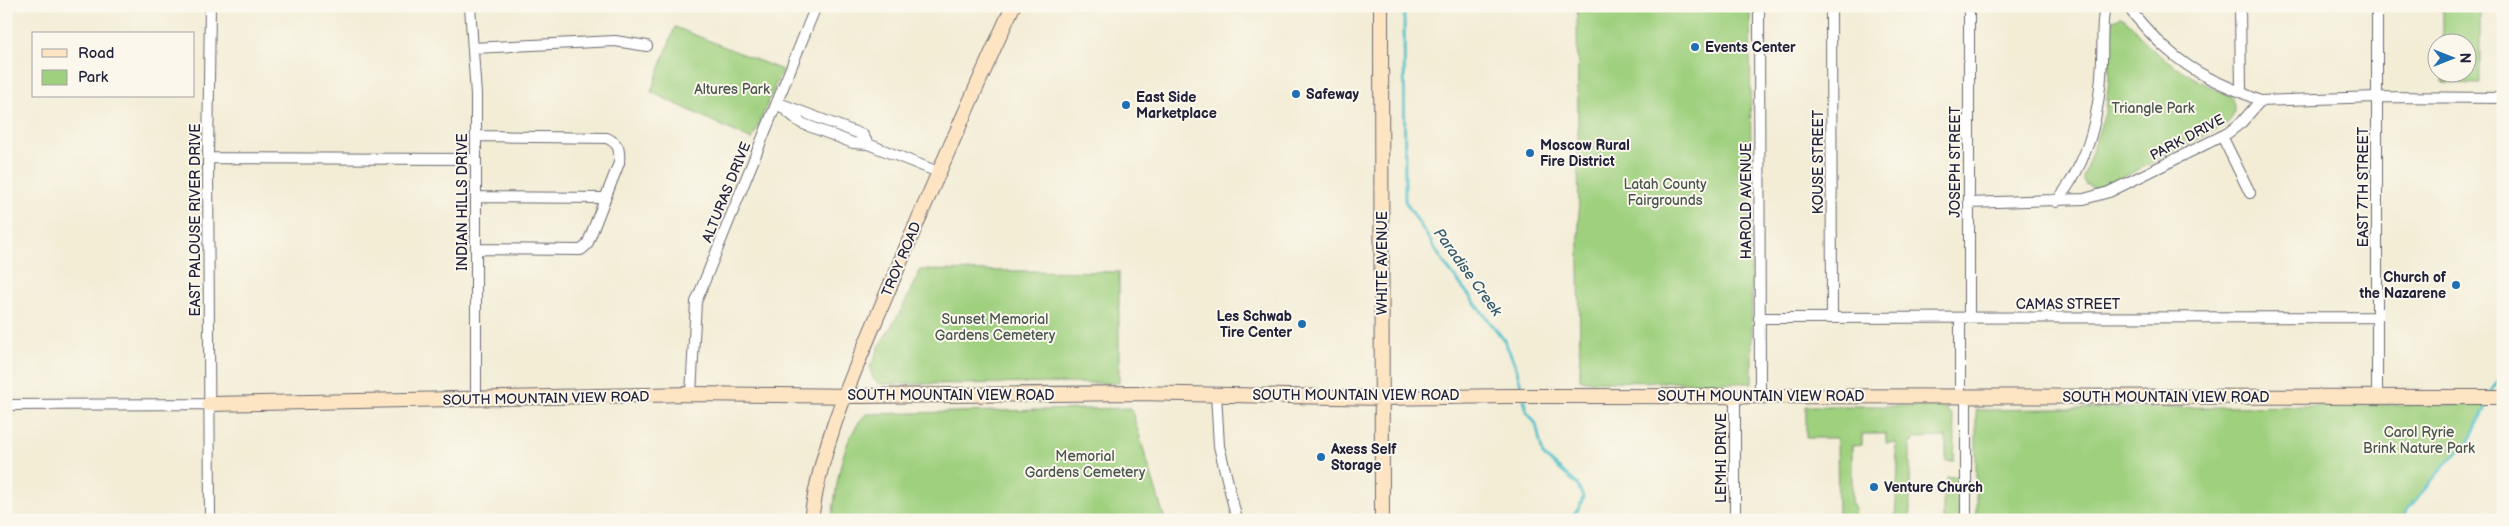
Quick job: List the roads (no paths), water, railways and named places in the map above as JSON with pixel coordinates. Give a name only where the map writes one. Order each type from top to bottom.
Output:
[{"type":"street","name":"EAST PALOUSE RIVER DRIVE","points":[[210,6],[208,158],[210,520]]},
{"type":"street","name":"INDIAN HILLS DRIVE","points":[[470,6],[476,96],[476,399]]},
{"type":"street","name":"ALTURAS DRIVE","points":[[690,394],[692,338],[696,302],[816,6]]},
{"type":"street","name":"TROY ROAD","points":[[810,520],[827,446],[844,396],[938,172],[1013,6]]},
{"type":"street","name":"WHITE AVENUE","points":[[1381,6],[1382,520]]},
{"type":"street","name":"HAROLD AVENUE","points":[[1759,6],[1760,396]]},
{"type":"street","name":"KOUSE STREET","points":[[1831,6],[1832,318]]},
{"type":"street","name":"JOSEPH STREET","points":[[1966,520],[1963,396],[1969,203],[1969,6]]},
{"type":"street","points":[[2056,202],[2076,173],[2093,130],[2099,105],[2106,6]]},
{"type":"street","points":[[2127,6],[2158,42],[2182,62],[2211,79],[2260,102],[2377,97],[2503,98]]},
{"type":"street","points":[[2240,6],[2241,92]]},
{"type":"street","name":"EAST 7TH STREET","points":[[2377,6],[2377,398]]},
{"type":"street","points":[[473,48],[615,41],[647,46]]},
{"type":"street","name":"PARK DRIVE","points":[[1969,203],[2056,202],[2084,199],[2109,192],[2222,136],[2242,122],[2260,102]]},
{"type":"street","points":[[777,103],[863,135],[868,144],[938,172]]},
{"type":"street","points":[[476,136],[607,138],[616,142],[620,150],[619,163],[587,245],[581,250],[476,249]]},
{"type":"street","points":[[2222,136],[2250,193]]},
{"type":"street","points":[[208,158],[476,159]]},
{"type":"street","points":[[476,197],[605,198]]},
{"type":"street","name":"CAMAS STREET","points":[[1759,318],[2377,317]]},
{"type":"street","name":"SOUTH MOUNTAIN VIEW ROAD","points":[[209,404],[690,394],[844,396],[1216,394],[1382,398],[1507,396],[2503,397]]},
{"type":"street","points":[[1216,394],[1219,446],[1237,520]]},
{"type":"street","name":"LEMHI DRIVE","points":[[1735,396],[1735,520]]},
{"type":"street","points":[[6,405],[209,404]]},
{"type":"waterway","name":"Paradise Creek","points":[[1404,6],[1405,201],[1446,266],[1504,340],[1515,364],[1523,392]]},
{"type":"waterway","name":"Paradise Creek","points":[[2491,393],[2503,372]]},
{"type":"waterway","name":"Paradise Creek","points":[[1524,400],[1527,412],[1536,424],[1543,455],[1577,484],[1583,497],[1577,511],[1564,520]]},
{"type":"waterway","name":"Paradise Creek","points":[[2404,520],[2407,510],[2450,459],[2469,441],[2488,401]]},
{"type":"place","name":"Events Center","points":[[1695,47]]},
{"type":"place","name":"Safeway","points":[[1296,94]]},
{"type":"place","name":"East Side Marketplace","points":[[1126,105]]},
{"type":"place","name":"Moscow Rural Fire District","points":[[1530,153]]},
{"type":"place","name":"Church of the Nazarene","points":[[2456,285]]},
{"type":"place","name":"Les Schwab Tire Center","points":[[1302,324]]},
{"type":"place","name":"Axess Self Storage","points":[[1321,457]]},
{"type":"place","name":"Venture Church","points":[[1874,487]]},
{"type":"park label","name":"Altures Park","points":[[732,89]]},
{"type":"park label","name":"Triangle Park","points":[[2153,108]]},
{"type":"park label","name":"Latah County Fairgrounds","points":[[1665,192]]},
{"type":"park label","name":"Sunset Memorial Gardens Cemetery","points":[[995,328]]},
{"type":"park label","name":"Carol Ryrie Brink Nature Park","points":[[2419,440]]},
{"type":"park label","name":"Memorial Gardens Cemetery","points":[[1085,464]]}]
